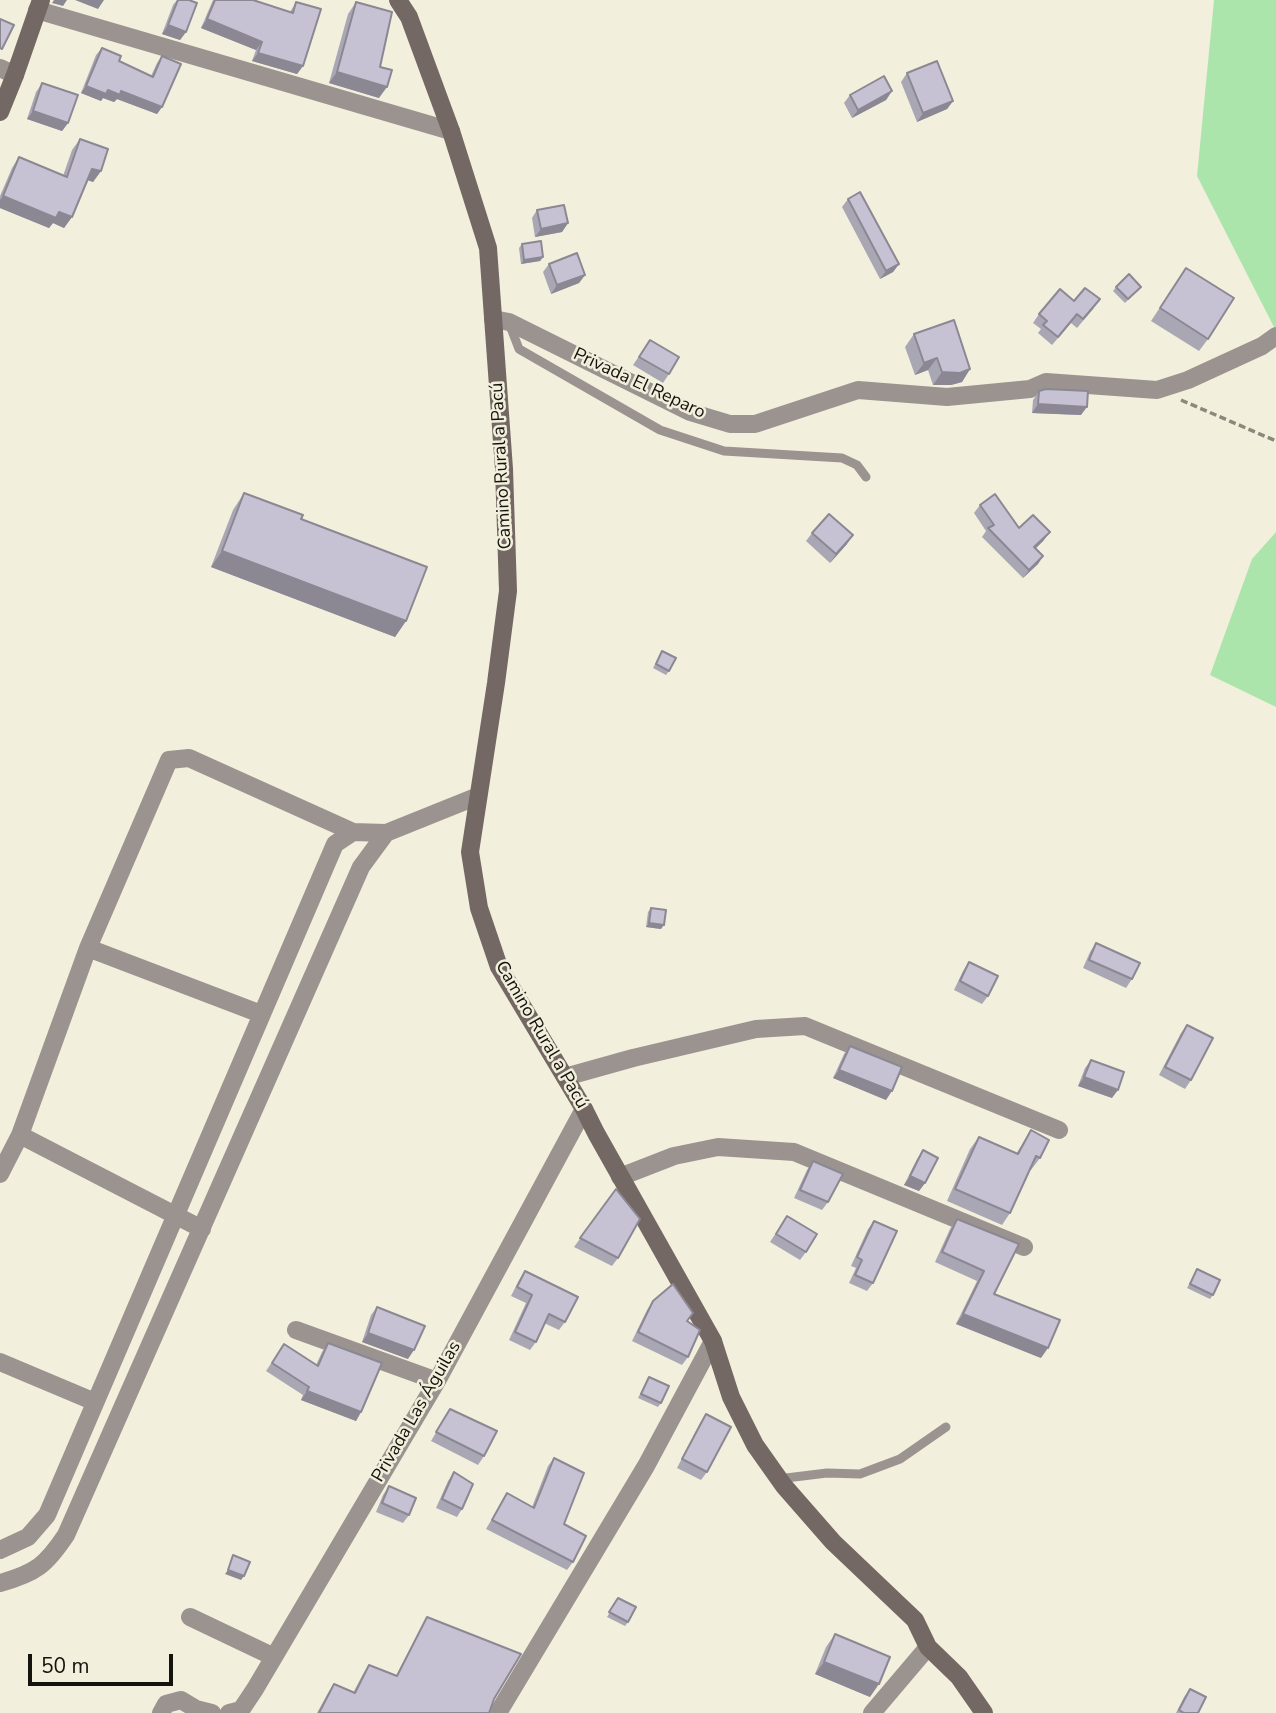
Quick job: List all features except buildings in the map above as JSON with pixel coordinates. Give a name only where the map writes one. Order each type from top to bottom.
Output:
[{"type":"street","name":"Camino Rural a Pacú","points":[[398,0],[410,17],[451,131],[488,248],[501,320],[508,591],[470,852],[479,908],[499,967],[584,1109],[713,1341],[731,1397],[755,1445],[779,1479],[833,1542],[915,1619],[929,1647],[960,1677],[984,1713]]},
{"type":"street","points":[[0,112],[8,79],[39,5],[451,131]]},
{"type":"street","name":"Privada El Reparo","points":[[501,320],[691,412],[730,424],[755,424],[858,390],[947,397],[1030,389],[1046,382],[1157,390],[1188,380],[1276,336]]},
{"type":"street","points":[[0,1174],[20,1135],[88,948],[169,760],[189,758],[353,832],[386,833],[478,796]]},
{"type":"street","points":[[0,1550],[28,1537],[47,1515],[335,844],[353,832]]},
{"type":"street","points":[[0,1583],[23,1576],[49,1561],[66,1535],[361,867],[386,833]]},
{"type":"street","points":[[88,948],[261,1014]]},
{"type":"street","points":[[565,1077],[756,1029],[805,1026],[1059,1130]]},
{"type":"street","name":"Privada Las Águilas","points":[[235,1711],[274,1657],[437,1381],[584,1109]]},
{"type":"street","points":[[20,1135],[202,1228]]},
{"type":"street","points":[[620,1177],[674,1156],[718,1147],[794,1152],[1024,1247]]},
{"type":"street","points":[[296,1330],[437,1381]]},
{"type":"street","points":[[498,1713],[646,1466],[713,1341]]},
{"type":"street","points":[[0,1362],[95,1402]]},
{"type":"street","points":[[190,1617],[274,1657]]},
{"type":"street","points":[[872,1713],[929,1647]]},
{"type":"street","points":[[163,1708],[181,1700],[196,1709],[212,1713]]},
{"type":"lane","points":[[501,320],[519,349],[660,430],[724,451],[842,458],[857,465],[866,477]]},
{"type":"lane","points":[[779,1479],[827,1473],[860,1475],[900,1459],[946,1427]]},
{"type":"path","points":[[1157,390],[1276,441]]},
{"type":"green space","points":[[1214,0],[1276,0],[1276,331],[1197,176]]},
{"type":"green space","points":[[1276,532],[1276,707],[1210,675],[1252,559]]}]
